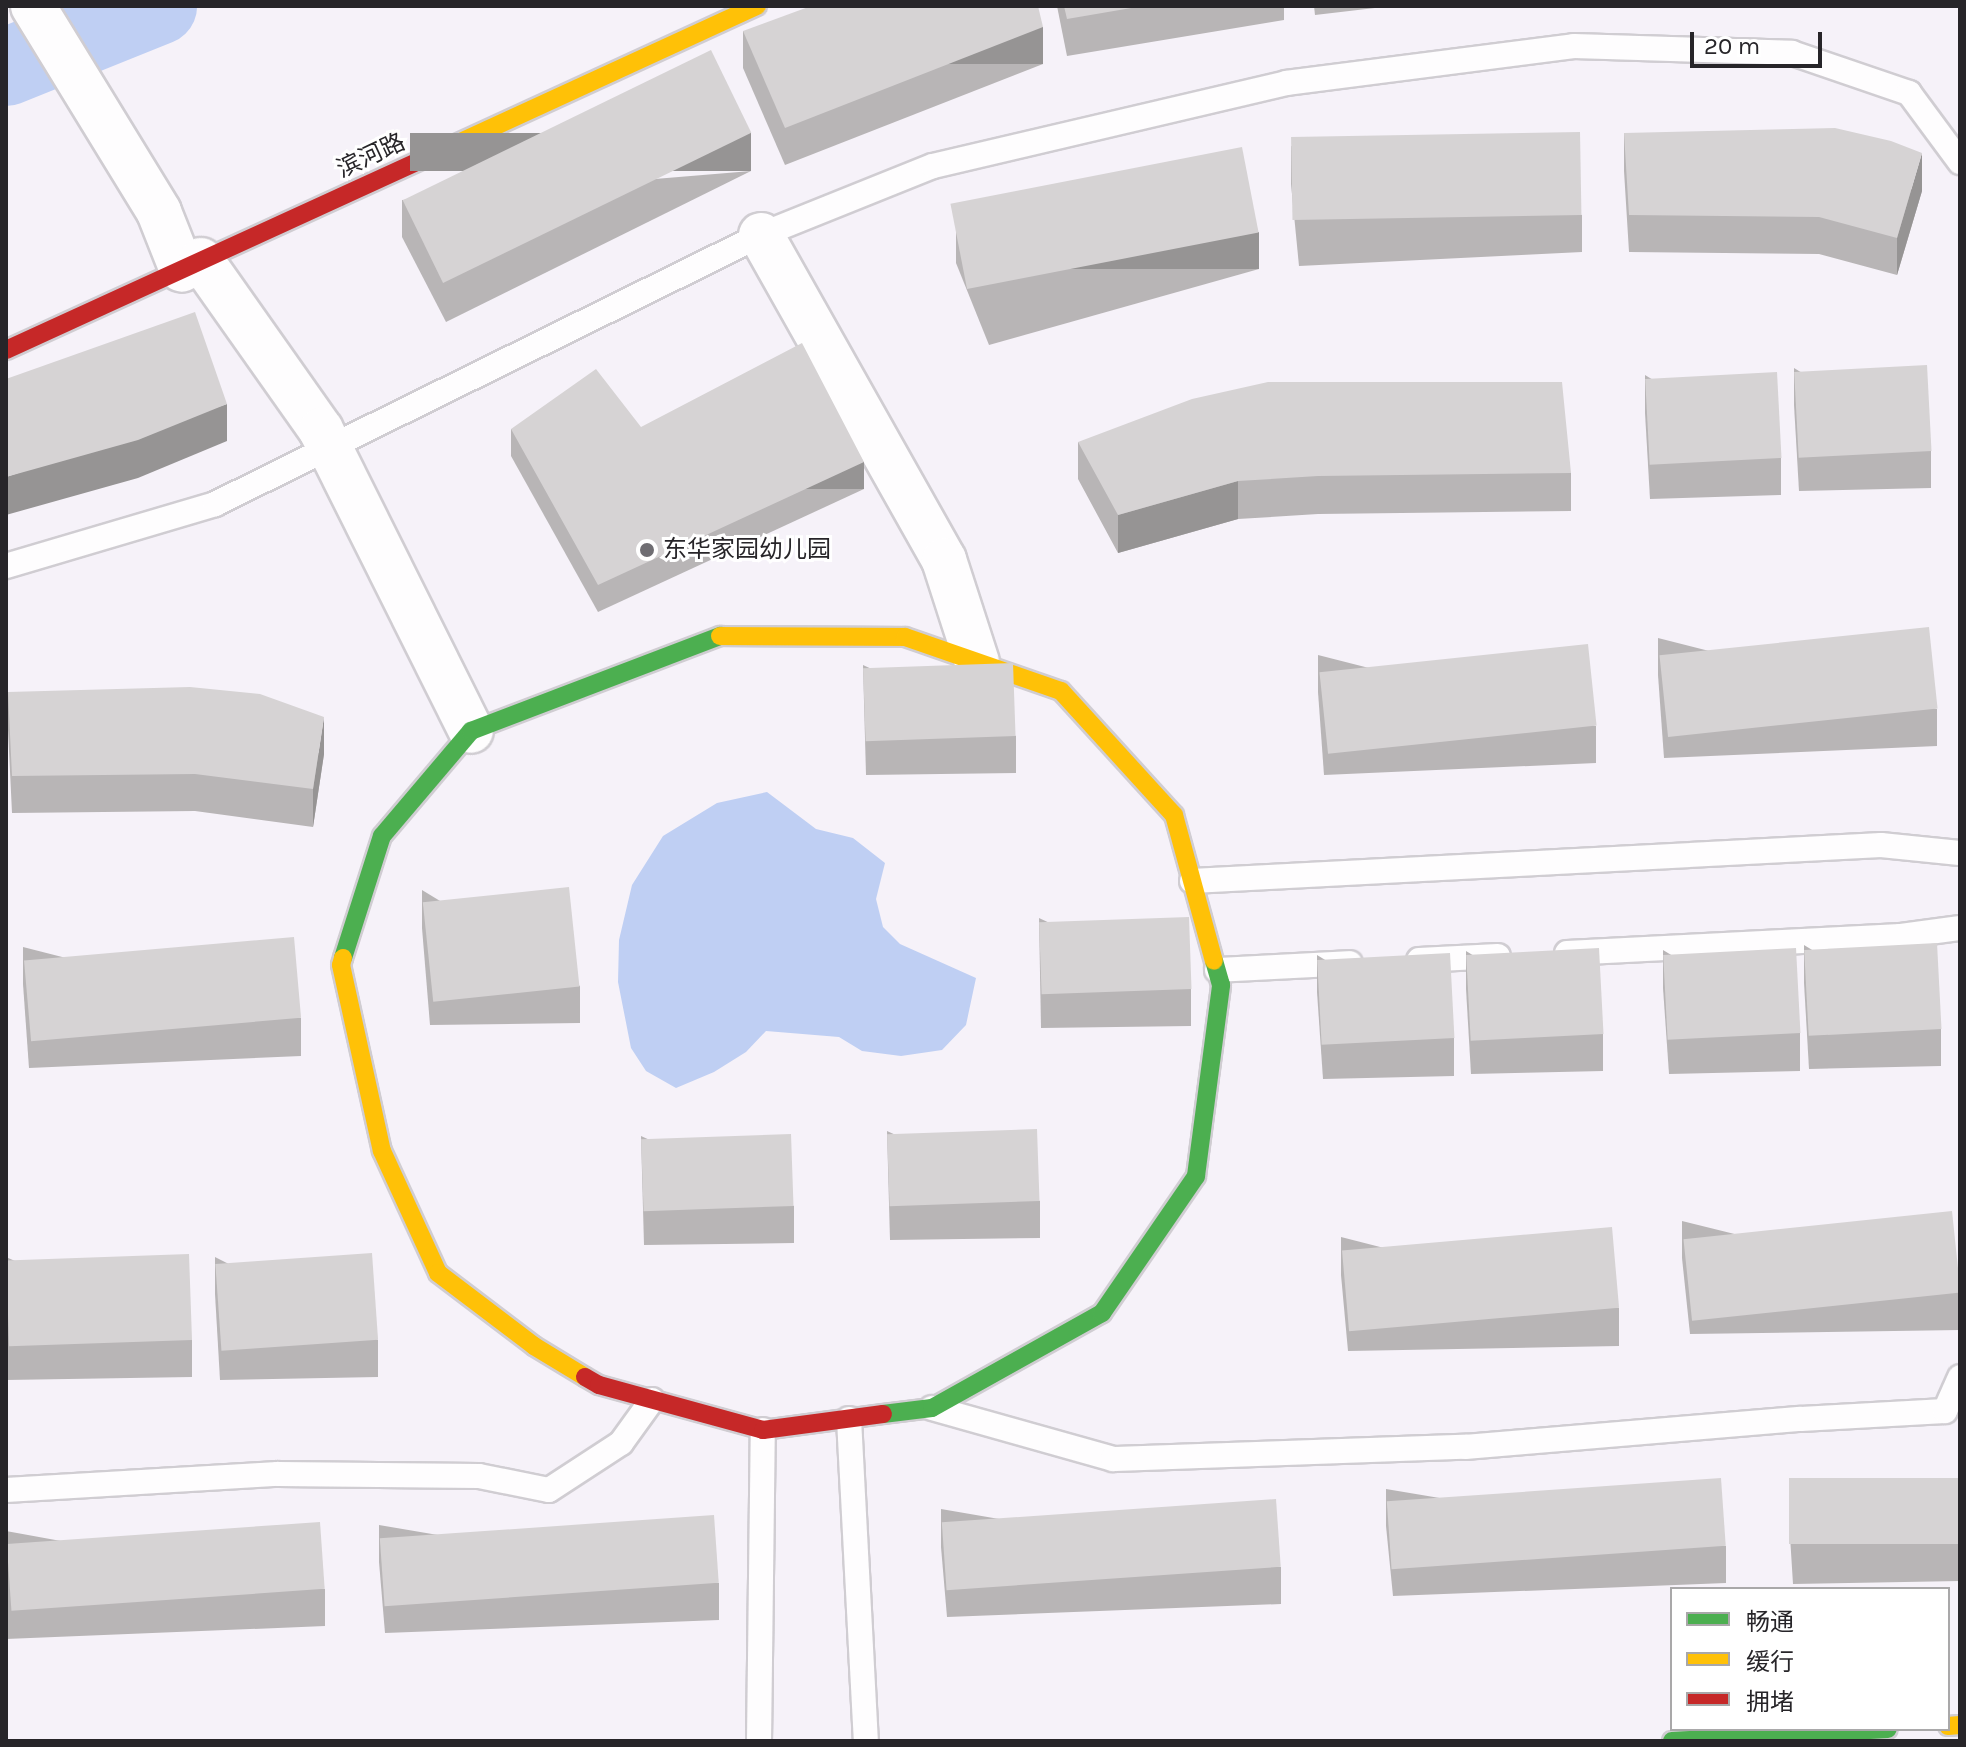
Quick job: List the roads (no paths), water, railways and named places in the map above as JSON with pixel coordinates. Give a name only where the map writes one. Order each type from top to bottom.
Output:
[{"type":"street","points":[[33,6],[191,265],[321,430],[471,731]]},
{"type":"street","name":"滨河路","points":[[6,350],[757,6]]},
{"type":"street","points":[[761,235],[944,560],[977,662]]},
{"type":"street","points":[[720,636],[905,637],[977,662],[1061,691],[1174,815],[1221,985],[1196,1176],[1102,1313],[932,1408],[763,1430],[599,1385],[534,1346],[438,1273],[382,1151],[341,965],[382,836],[471,731],[720,636]]},
{"type":"street","points":[[1672,1741],[1852,1731]]},
{"type":"lane","points":[[6,566],[215,504],[761,235],[933,166],[1286,83],[1574,46],[1792,53],[1909,93],[1960,162]]},
{"type":"lane","points":[[1192,881],[1881,845],[1960,853]]},
{"type":"lane","points":[[1551,953],[1901,936],[1960,928]]},
{"type":"lane","points":[[1217,970],[1519,955]]},
{"type":"lane","points":[[932,1408],[1113,1459],[1129,1459],[1465,1447],[1801,1419],[1945,1411],[1960,1377]]},
{"type":"lane","points":[[6,1490],[278,1474],[479,1476],[549,1490],[621,1443],[652,1400]]},
{"type":"lane","points":[[849,1419],[866,1741]]},
{"type":"lane","points":[[759,1741],[763,1430]]},
{"type":"water","points":[[767,792],[816,829],[853,838],[885,863],[876,899],[883,927],[900,944],[976,978],[966,1025],[942,1050],[901,1056],[862,1051],[839,1037],[766,1031],[746,1052],[714,1072],[676,1088],[646,1071],[631,1048],[618,982],[619,940],[632,885],[663,836],[717,803]]},
{"type":"waterway","points":[[6,67],[158,6]]},
{"type":"place","name":"东华家园幼儿园","points":[[647,550]]}]
